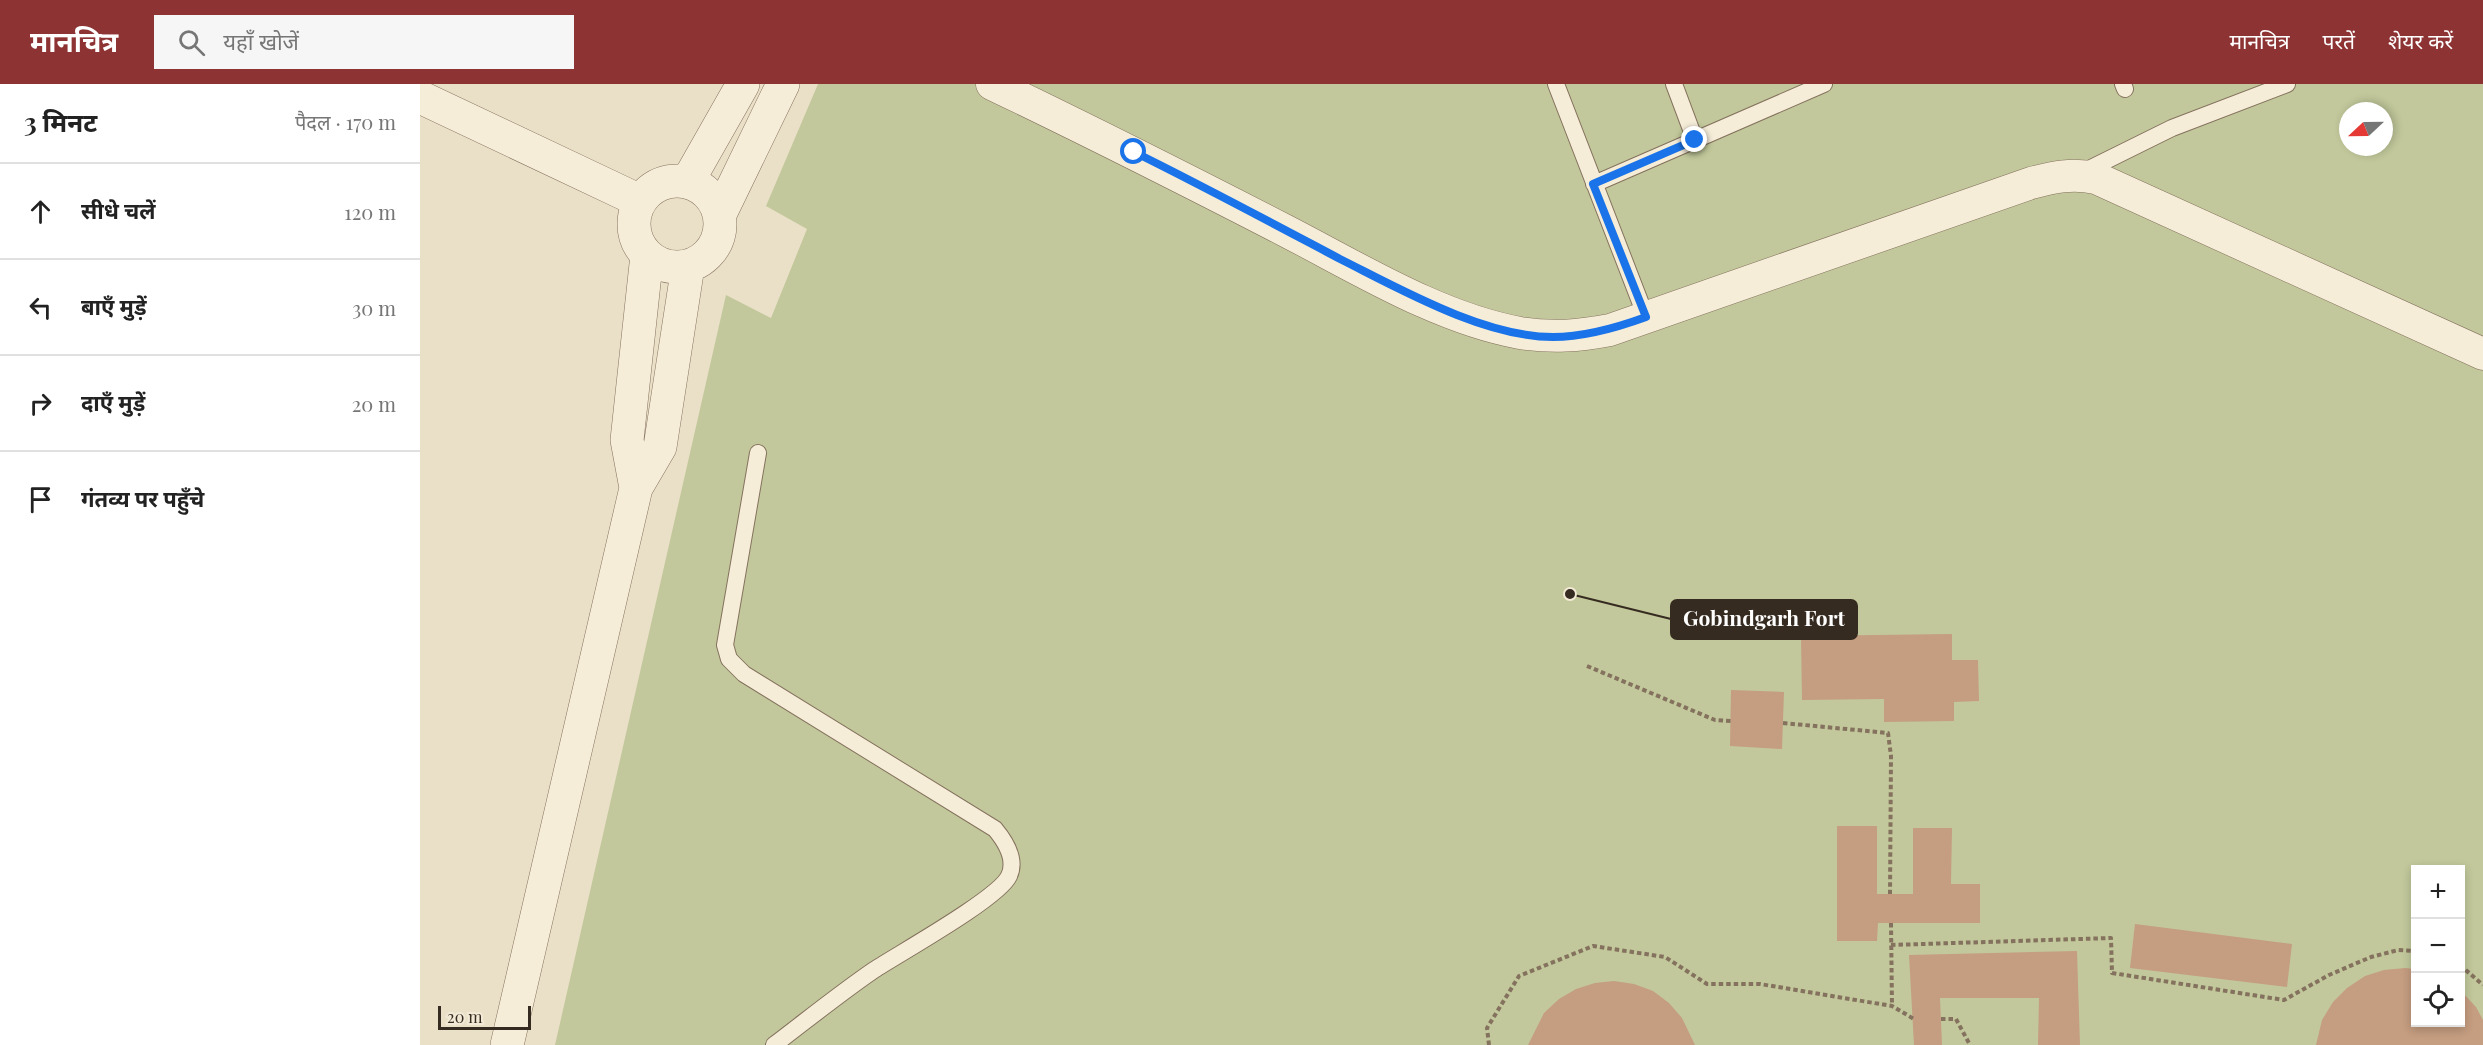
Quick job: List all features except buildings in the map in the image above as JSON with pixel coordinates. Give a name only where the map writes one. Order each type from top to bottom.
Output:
[{"type":"street","points":[[688,181],[743,84]]},
{"type":"street","points":[[720,214],[783,84]]},
{"type":"street","points":[[992,84],[1154,162],[1406,292],[1479,322],[1519,332],[1551,337],[1578,336],[1610,330],[2031,183],[2063,175],[2079,174],[2096,178],[2483,354]]},
{"type":"street","points":[[420,97],[640,201]]},
{"type":"street","points":[[688,181],[703,188],[713,200],[720,214],[721,226],[717,241],[705,258],[688,266],[672,267],[658,262],[647,255],[638,242],[634,228],[635,213],[640,201],[650,189],[663,182],[688,181]]},
{"type":"street","points":[[636,488],[627,440],[647,255]]},
{"type":"street","points":[[507,1045],[636,488],[660,447],[688,266]]},
{"type":"lane","points":[[1556,84],[1646,317]]},
{"type":"lane","points":[[1674,84],[1695,140]]},
{"type":"lane","points":[[1593,184],[1824,84]]},
{"type":"lane","points":[[2079,174],[2172,128],[2287,84]]},
{"type":"lane","points":[[759,453],[725,645],[729,659],[744,674],[995,829],[1008,845],[1011,862],[1009,876],[990,896],[872,971],[774,1045]]},
{"type":"path","points":[[1587,666],[1715,720],[1731,721]]},
{"type":"path","points":[[1783,723],[1888,733],[1891,756],[1890,894]]},
{"type":"path","points":[[1891,923],[1892,1006]]},
{"type":"path","points":[[1891,945],[2111,938],[2112,973],[2284,1000],[2329,975],[2371,957],[2398,950],[2411,951]]},
{"type":"path","points":[[1490,1045],[1487,1028],[1519,976],[1593,946],[1665,957],[1707,984],[1760,984],[1892,1006],[1914,1019]]},
{"type":"path","points":[[2465,969],[2483,985]]},
{"type":"path","points":[[1941,1019],[1956,1019],[1970,1045]]},
{"type":"green space","points":[[818,84],[2483,84],[2483,1045],[555,1045],[726,295],[771,318],[807,229],[766,206]]},
{"type":"place","name":"Gobindgarh Fort","points":[[1570,594]]},
{"type":"route","points":[[1134,152],[1406,292],[1479,322],[1551,337],[1578,336],[1610,330],[1646,317],[1593,184],[1695,140]]}]
